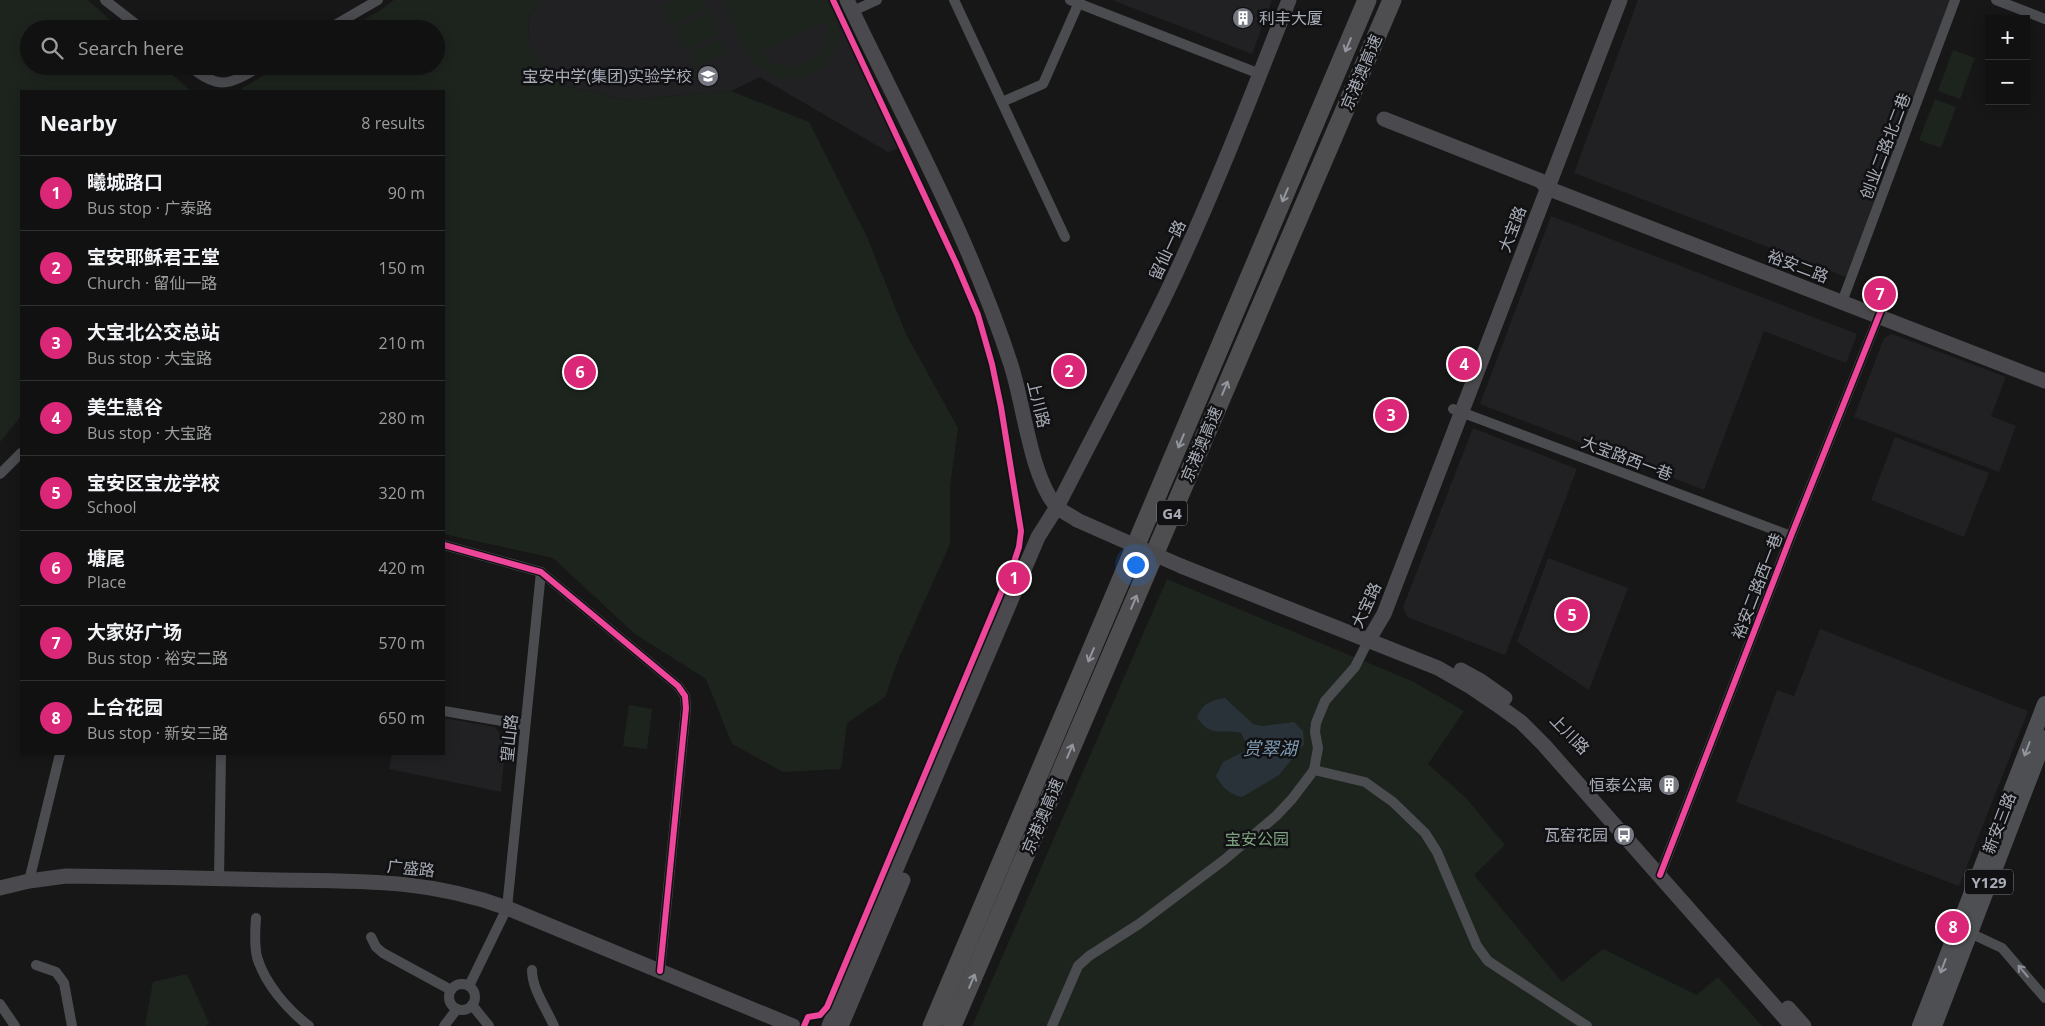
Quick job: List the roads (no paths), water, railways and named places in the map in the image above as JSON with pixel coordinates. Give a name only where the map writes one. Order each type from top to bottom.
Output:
[{"type":"highway","name":"京港澳高速","points":[[932,1026],[1367,0]]},
{"type":"highway","name":"京港澳高速","points":[[952,1026],[1392,0]]},
{"type":"main road","name":"留仙一路","points":[[1057,507],[1165,295],[1202,215],[1288,0]]},
{"type":"main road","name":"大宝路","points":[[1546,183],[1611,0]]},
{"type":"main road","name":"大宝路","points":[[1368,641],[1384,614],[1457,410],[1620,0]]},
{"type":"main road","name":"上川路","points":[[850,6],[954,222],[983,292],[1011,366],[1036,461],[1046,491],[1057,507],[1077,520],[1181,566],[1368,641],[1406,654],[1438,668],[1471,687],[1521,722],[1662,870],[1804,1026]]},
{"type":"main road","name":"裕安二路","points":[[1384,118],[1844,298],[2045,371]]},
{"type":"main road","name":"裕安二路","points":[[1881,312],[2045,381]]},
{"type":"main road","points":[[830,1026],[1038,537],[1057,507]]},
{"type":"main road","points":[[841,1026],[1047,541],[1057,507]]},
{"type":"main road","name":"新安三路","points":[[1920,1026],[2045,704]]},
{"type":"main road","name":"新安三路","points":[[1934,1026],[1977,936],[2045,738]]},
{"type":"main road","name":"上川路","points":[[1662,870],[1792,1026]]},
{"type":"main road","name":"广盛路","points":[[0,888],[29,881],[66,876],[375,881],[451,890],[507,908],[793,1026]]},
{"type":"street","points":[[105,0],[130,20]]},
{"type":"street","points":[[344,20],[378,0]]},
{"type":"street","points":[[850,6],[876,0]]},
{"type":"street","points":[[954,0],[1066,237]]},
{"type":"street","name":"创业二路北二巷","points":[[1844,298],[1956,0]]},
{"type":"street","points":[[1996,0],[2045,19]]},
{"type":"street","points":[[1002,102],[1043,84],[1076,1],[1260,74]]},
{"type":"street","points":[[201,75],[220,83],[238,79],[245,75]]},
{"type":"street","name":"裕安二路西一巷","points":[[1662,870],[1791,536],[1881,312]]},
{"type":"street","name":"大宝路西一巷","points":[[1457,410],[1791,536]]},
{"type":"street","points":[[0,474],[20,454]]},
{"type":"street","points":[[445,544],[541,572],[678,686],[685,696],[686,708],[660,971]]},
{"type":"street","name":"望山路","points":[[507,908],[541,572]]},
{"type":"street","points":[[1052,1026],[1078,966],[1089,956],[1139,924],[1224,860],[1276,816],[1292,799],[1314,770],[1318,748],[1315,732],[1316,722],[1325,701],[1354,667],[1368,641]]},
{"type":"street","points":[[445,710],[525,725]]},
{"type":"street","points":[[29,881],[60,755]]},
{"type":"street","points":[[219,878],[221,755]]},
{"type":"street","points":[[1314,770],[1365,782],[1410,818],[1425,833],[1437,852],[1477,946],[1488,961],[1587,1026]]},
{"type":"street","points":[[469,986],[507,908]]},
{"type":"street","points":[[256,918],[255,938],[257,957],[266,978],[285,1004],[309,1026]]},
{"type":"street","points":[[1977,936],[1998,946],[2019,966],[2045,998]]},
{"type":"street","points":[[371,937],[376,947],[383,953],[451,990]]},
{"type":"street","points":[[36,965],[56,972],[64,983],[72,1026]]},
{"type":"street","points":[[532,970],[534,986],[554,1026]]},
{"type":"street","points":[[460,984],[469,986],[475,997],[472,1005],[466,1009],[458,1009],[450,999],[451,990],[460,984]]},
{"type":"street","points":[[0,1004],[15,1026]]},
{"type":"street","points":[[472,1005],[489,1026]]},
{"type":"street","points":[[444,1026],[458,1009]]},
{"type":"water","name":"赏翠湖","points":[[1225,698],[1253,724],[1262,726],[1294,722],[1303,731],[1304,744],[1279,775],[1242,797],[1226,790],[1216,776],[1223,762],[1245,751],[1247,745],[1241,733],[1212,731],[1197,718],[1204,706],[1215,700]]},
{"type":"place","name":"利丰大厦","points":[[1243,18]]},
{"type":"place","name":"宝安中学(集团)实验学校","points":[[708,76]]},
{"type":"place","name":"大家好广场","points":[[1880,294]]},
{"type":"place","name":"美生慧谷","points":[[1464,364]]},
{"type":"place","name":"宝安耶稣君王堂","points":[[1069,371]]},
{"type":"place","name":"塘尾","points":[[580,372]]},
{"type":"place","name":"大宝北公交总站","points":[[1391,415]]},
{"type":"place","name":"曦城路口","points":[[1014,578]]},
{"type":"place","name":"宝安区宝龙学校","points":[[1572,615]]},
{"type":"place","name":"恒泰公寓","points":[[1669,785]]},
{"type":"place","name":"瓦窑花园","points":[[1624,835]]},
{"type":"place","name":"上合花园","points":[[1953,927]]},
{"type":"park label","name":"宝安公园","points":[[1257,839]]}]
